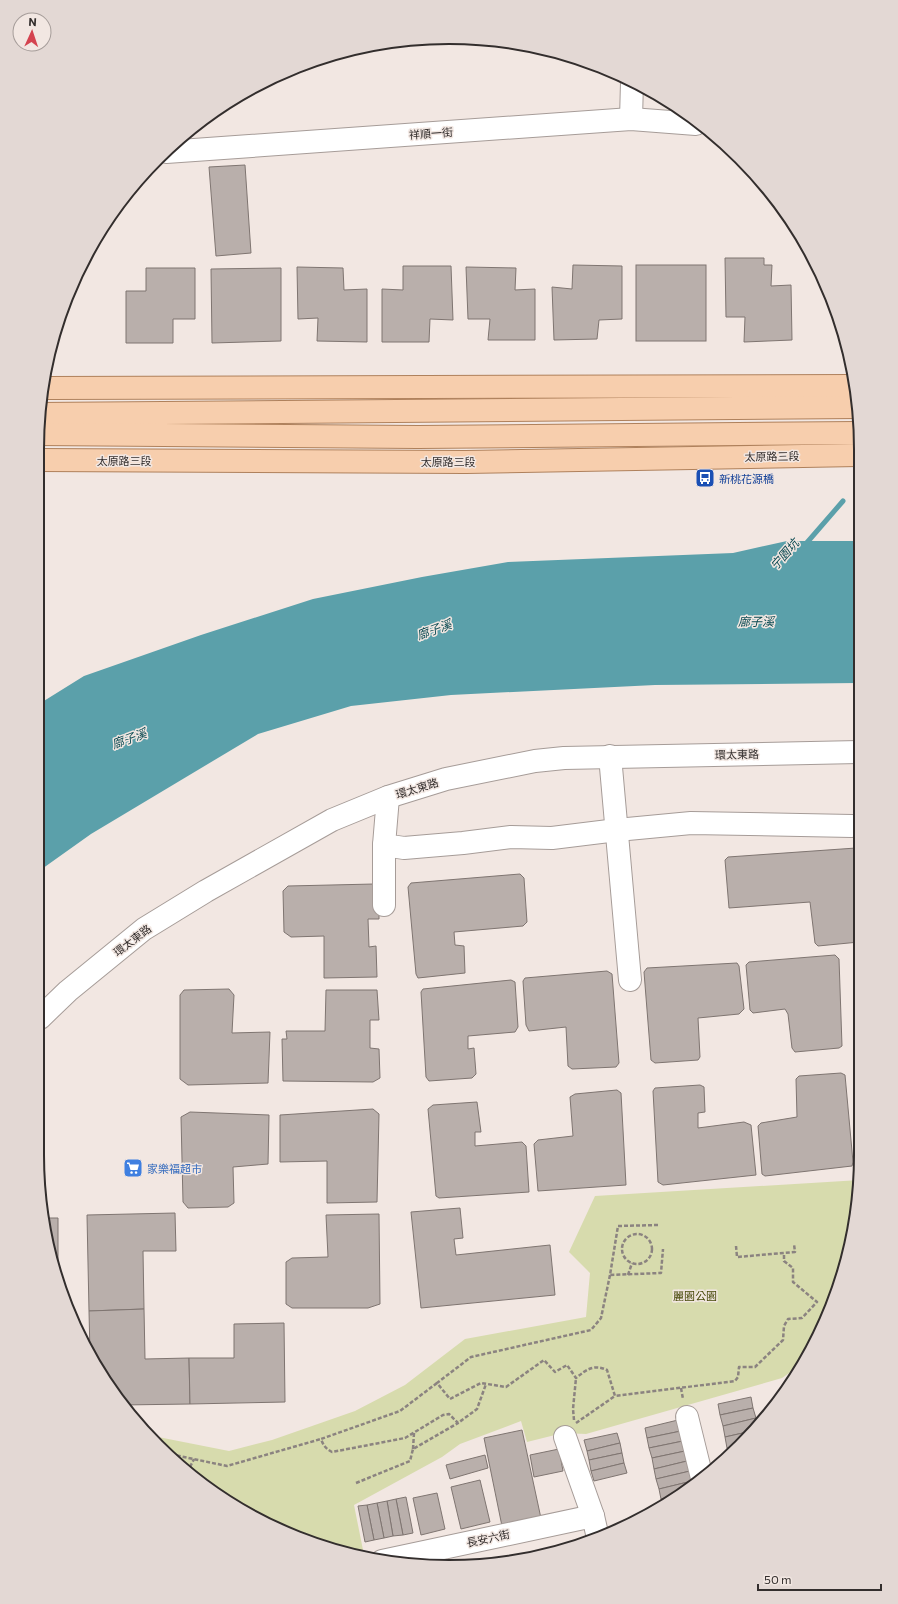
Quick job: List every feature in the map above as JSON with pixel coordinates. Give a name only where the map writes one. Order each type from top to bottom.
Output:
[{"type":"main road","points":[[49,388],[849,386]]},
{"type":"main road","points":[[46,414],[852,407]]},
{"type":"main road","name":"太原路三段","points":[[45,434],[426,437],[853,433]]},
{"type":"main road","name":"太原路三段","points":[[44,460],[466,462],[854,455]]},
{"type":"street","points":[[631,119],[632,88]]},
{"type":"street","name":"祥順一街","points":[[175,151],[631,119],[690,124]]},
{"type":"street","name":"環太東路","points":[[44,1014],[68,991],[144,929],[213,887],[332,820],[388,797],[446,779],[535,761],[564,758],[854,752]]},
{"type":"street","points":[[610,756],[630,980]]},
{"type":"street","points":[[384,905],[384,845],[388,797]]},
{"type":"street","points":[[384,845],[404,848],[463,844],[511,837],[552,838],[617,830],[714,822],[852,826]]},
{"type":"street","points":[[687,1416],[701,1472]]},
{"type":"street","points":[[565,1437],[593,1516],[597,1532]]},
{"type":"street","name":"長安六街","points":[[400,1557],[593,1516]]},
{"type":"path","points":[[178,1455],[227,1466],[321,1439],[400,1411],[471,1358],[591,1330],[601,1318],[610,1276],[618,1226],[658,1225]]},
{"type":"path","points":[[631,1235],[641,1235],[649,1241],[651,1245],[651,1254],[644,1262],[632,1263],[623,1256],[622,1246],[627,1237],[631,1235]]},
{"type":"path","points":[[736,1246],[737,1256],[795,1252],[794,1244]]},
{"type":"path","points":[[610,1276],[661,1273],[662,1248]]},
{"type":"path","points":[[437,1383],[450,1399],[481,1383],[506,1387],[544,1360],[555,1372],[567,1365],[576,1378],[573,1409],[575,1424],[615,1396],[735,1381],[738,1377],[739,1367],[755,1367],[783,1340],[784,1326],[788,1320],[802,1318],[817,1302],[793,1282],[793,1268],[784,1261],[784,1253]]},
{"type":"path","points":[[628,1274],[632,1263]]},
{"type":"path","points":[[576,1378],[588,1368],[595,1367],[607,1370],[615,1396]]},
{"type":"path","points":[[413,1449],[458,1423],[477,1409],[486,1384]]},
{"type":"path","points":[[321,1439],[328,1450],[332,1452],[405,1438],[443,1415],[449,1414],[458,1423]]},
{"type":"path","points":[[356,1483],[410,1461],[413,1449],[414,1432]]},
{"type":"path","points":[[190,1466],[194,1459]]},
{"type":"green space","name":"麗園公園","points":[[853,1180],[851,1208],[833,1285],[812,1334],[791,1371],[782,1378],[586,1434],[563,1433],[527,1442],[521,1421],[460,1444],[442,1457],[354,1505],[363,1550],[319,1539],[246,1506],[202,1476],[159,1437],[229,1451],[272,1440],[355,1411],[405,1385],[465,1339],[586,1317],[590,1273],[569,1252],[595,1196]]},
{"type":"water","name":"廍子溪","points":[[787,541],[854,541],[854,683],[655,685],[451,695],[351,706],[258,734],[91,834],[44,867],[44,701],[84,676],[201,635],[313,599],[422,577],[508,562],[733,553]]},
{"type":"building","points":[[245,165],[251,253],[216,256],[209,167]]},
{"type":"building","points":[[725,258],[764,258],[764,265],[772,265],[771,286],[791,285],[792,340],[744,342],[745,317],[726,317]]},
{"type":"building","points":[[573,265],[622,266],[622,319],[599,320],[597,339],[554,340],[552,287],[572,289]]},
{"type":"building","points":[[636,265],[706,265],[706,341],[636,341]]},
{"type":"building","points":[[403,266],[451,266],[453,320],[430,319],[429,342],[382,342],[382,289],[403,290]]},
{"type":"building","points":[[297,267],[343,268],[344,290],[367,289],[367,342],[317,341],[318,318],[298,319]]},
{"type":"building","points":[[466,267],[516,268],[515,290],[535,289],[535,340],[488,340],[490,319],[468,319]]},
{"type":"building","points":[[146,268],[195,268],[195,319],[173,319],[173,343],[126,343],[126,291],[146,291]]},
{"type":"building","points":[[281,268],[281,341],[212,343],[211,269]]},
{"type":"building","points":[[854,848],[854,942],[818,946],[815,943],[810,902],[729,908],[725,860],[728,857]]},
{"type":"building","points":[[520,874],[524,878],[527,922],[523,926],[454,932],[455,945],[464,946],[465,973],[418,978],[416,974],[408,887],[411,883]]},
{"type":"building","points":[[374,884],[379,889],[379,919],[368,919],[369,947],[376,946],[377,977],[324,978],[324,936],[291,937],[284,932],[283,891],[288,886]]},
{"type":"building","points":[[835,955],[839,959],[842,1046],[839,1048],[795,1052],[792,1048],[788,1014],[785,1009],[753,1013],[750,1010],[746,965],[749,962]]},
{"type":"building","points":[[737,963],[739,966],[744,1009],[739,1014],[698,1018],[700,1057],[698,1060],[655,1063],[651,1060],[644,972],[647,968]]},
{"type":"building","points":[[607,971],[612,974],[619,1063],[616,1067],[572,1069],[568,1066],[566,1027],[529,1031],[526,1025],[523,981],[525,978]]},
{"type":"building","points":[[511,980],[515,982],[518,1027],[515,1032],[468,1036],[468,1049],[474,1048],[476,1074],[472,1078],[429,1081],[426,1077],[421,992],[423,989]]},
{"type":"building","points":[[229,989],[234,995],[232,1033],[270,1032],[268,1083],[188,1085],[180,1079],[180,995],[184,990]]},
{"type":"building","points":[[326,990],[377,990],[379,1020],[370,1020],[370,1048],[379,1049],[380,1078],[373,1082],[283,1081],[282,1039],[287,1039],[286,1031],[325,1031]]},
{"type":"building","points":[[841,1073],[845,1075],[853,1162],[852,1166],[765,1176],[762,1174],[758,1126],[761,1123],[797,1117],[796,1079],[799,1076]]},
{"type":"building","points":[[700,1085],[704,1087],[705,1112],[698,1113],[698,1128],[744,1122],[751,1125],[756,1175],[663,1185],[658,1182],[653,1091],[655,1088]]},
{"type":"building","points":[[617,1090],[621,1093],[626,1185],[538,1191],[534,1144],[538,1140],[573,1136],[570,1097],[575,1094]]},
{"type":"building","points":[[477,1102],[481,1132],[475,1132],[475,1146],[522,1142],[526,1146],[529,1192],[439,1198],[436,1196],[428,1109],[433,1105]]},
{"type":"building","points":[[373,1109],[379,1114],[377,1202],[327,1203],[327,1161],[280,1162],[280,1115]]},
{"type":"building","points":[[190,1112],[269,1115],[268,1164],[233,1167],[234,1203],[228,1207],[188,1208],[183,1202],[181,1117]]},
{"type":"building","points":[[460,1208],[463,1238],[454,1239],[456,1255],[550,1245],[555,1295],[421,1308],[411,1212]]},
{"type":"building","points":[[175,1213],[176,1251],[143,1251],[144,1309],[89,1311],[87,1215]]},
{"type":"building","points":[[379,1214],[380,1304],[368,1308],[292,1308],[286,1304],[286,1262],[292,1258],[328,1257],[326,1215]]},
{"type":"building","points":[[49,1218],[58,1218],[58,1260]]},
{"type":"building","points":[[144,1309],[145,1359],[189,1358],[190,1404],[130,1405],[112,1380],[90,1341],[89,1311]]},
{"type":"building","points":[[284,1323],[285,1402],[190,1404],[189,1358],[234,1358],[234,1324]]},
{"type":"building","points":[[751,1397],[753,1408],[720,1415],[718,1404]]},
{"type":"building","points":[[753,1408],[756,1418],[723,1426],[720,1415]]},
{"type":"building","points":[[756,1418],[743,1433],[725,1437],[723,1426]]},
{"type":"building","points":[[678,1420],[681,1431],[647,1438],[645,1428]]},
{"type":"building","points":[[522,1430],[542,1523],[503,1531],[484,1438]]},
{"type":"building","points":[[681,1431],[683,1441],[649,1448],[647,1438]]},
{"type":"building","points":[[617,1433],[620,1443],[587,1451],[584,1440]]},
{"type":"building","points":[[743,1433],[727,1448],[725,1437]]},
{"type":"building","points":[[683,1441],[685,1451],[652,1458],[649,1448]]},
{"type":"building","points":[[620,1443],[622,1453],[589,1460],[587,1451]]},
{"type":"building","points":[[559,1449],[563,1471],[534,1477],[530,1455]]},
{"type":"building","points":[[685,1451],[687,1461],[654,1469],[652,1458]]},
{"type":"building","points":[[622,1453],[624,1463],[591,1471],[589,1460]]},
{"type":"building","points":[[485,1455],[488,1468],[450,1479],[446,1465]]},
{"type":"building","points":[[687,1461],[690,1471],[656,1479],[654,1469]]},
{"type":"building","points":[[624,1463],[627,1473],[594,1481],[591,1471]]},
{"type":"building","points":[[690,1471],[692,1479],[688,1482],[659,1489],[656,1479]]},
{"type":"building","points":[[480,1480],[490,1522],[461,1529],[451,1487]]},
{"type":"building","points":[[688,1482],[664,1498],[661,1499],[659,1489]]},
{"type":"building","points":[[437,1493],[445,1529],[421,1535],[413,1498]]},
{"type":"building","points":[[406,1497],[413,1533],[403,1535],[396,1499]]},
{"type":"building","points":[[396,1499],[403,1535],[393,1536],[387,1501]]},
{"type":"building","points":[[387,1501],[393,1536],[384,1538],[377,1503]]},
{"type":"building","points":[[377,1503],[384,1538],[374,1540],[367,1505]]},
{"type":"building","points":[[367,1505],[374,1540],[365,1542],[358,1506]]},
{"type":"waterway","name":"宁園坑","points":[[804,546],[843,501]]},
{"type":"place","name":"新桃花源橋","points":[[705,478]]},
{"type":"place","name":"家樂福超市","points":[[133,1168]]}]
